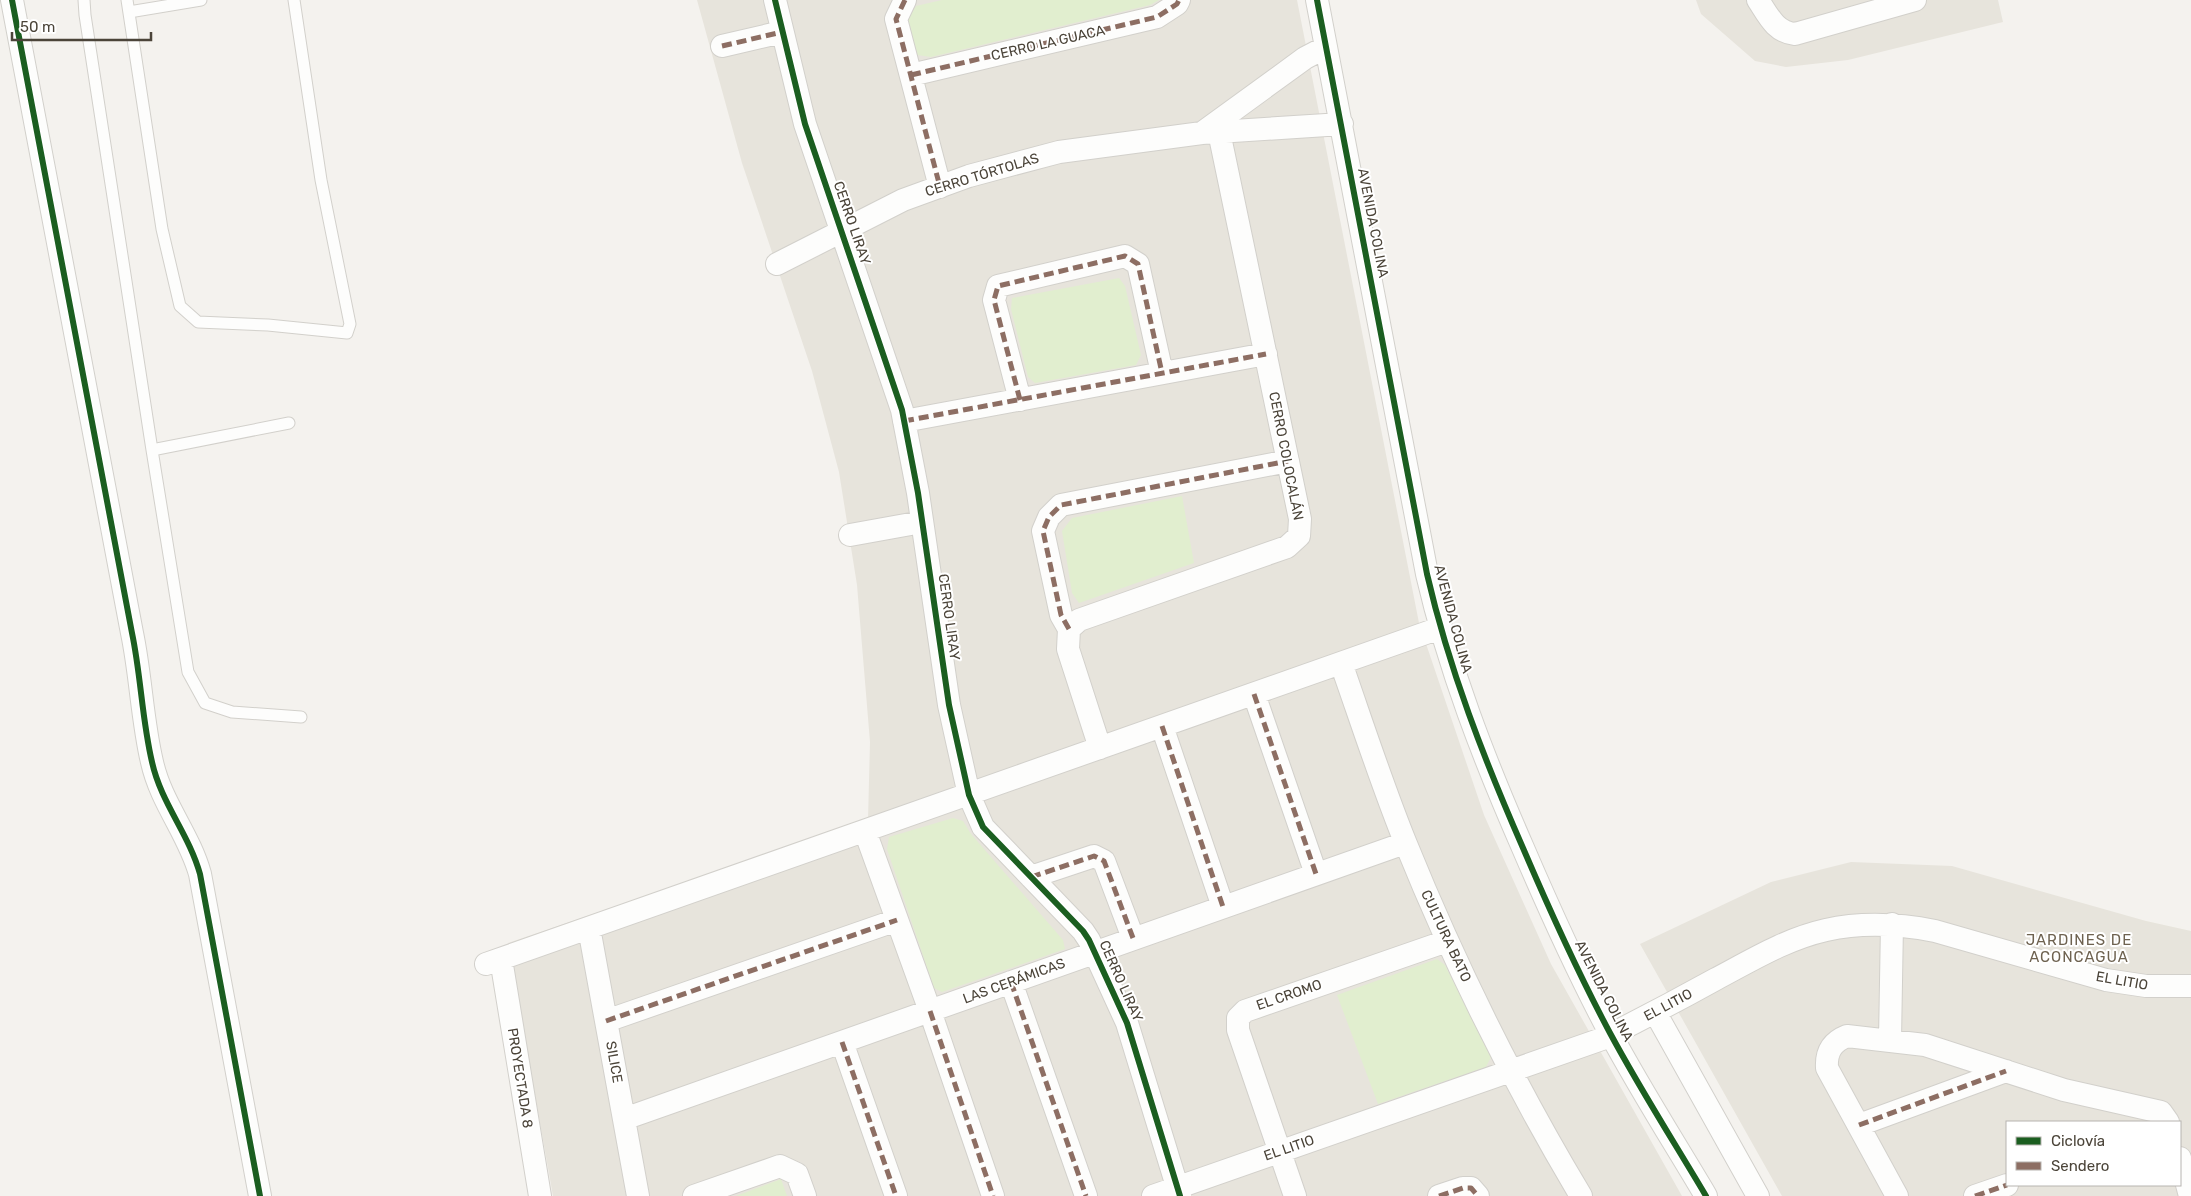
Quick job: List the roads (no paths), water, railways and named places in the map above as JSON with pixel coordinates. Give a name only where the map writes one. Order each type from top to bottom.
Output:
[{"type":"street","points":[[12,0],[86,401],[134,644],[152,761],[163,797],[191,846],[200,874],[260,1196]]},
{"type":"street","name":"CERRO LIRAY","points":[[775,0],[805,124],[880,342],[904,421],[922,522],[949,706],[970,794],[983,827],[1083,931],[1095,952],[1119,1002],[1133,1039],[1179,1192]]},
{"type":"street","points":[[905,0],[896,19],[940,187]]},
{"type":"street","name":"CERRO LA GUACA","points":[[911,75],[1157,17],[1177,4],[1179,0]]},
{"type":"street","name":"AVENIDA COLINA","points":[[1317,0],[1427,574],[1440,628],[1467,709],[1507,812],[1571,954],[1611,1034],[1706,1196]]},
{"type":"street","points":[[1758,0],[1775,25],[1785,32],[1795,34],[1915,0]]},
{"type":"street","points":[[722,46],[782,32]]},
{"type":"street","name":"CERRO TÓRTOLAS","points":[[1210,133],[1305,58],[1326,47]]},
{"type":"street","name":"CERRO TÓRTOLAS","points":[[777,264],[903,200],[969,176],[1059,152],[1210,133],[1342,124]]},
{"type":"street","name":"CERRO COLOCALÁN","points":[[1069,629],[1080,620],[1287,546],[1299,536],[1300,519],[1266,354],[1210,133]]},
{"type":"street","points":[[1020,400],[994,300],[998,286],[1126,256],[1138,264],[1162,373]]},
{"type":"street","points":[[904,421],[1266,354]]},
{"type":"street","points":[[1100,748],[1068,649],[1069,629],[1061,615],[1043,531],[1049,517],[1061,505],[1288,461]]},
{"type":"street","points":[[850,536],[922,522]]},
{"type":"street","points":[[589,928],[1440,628]]},
{"type":"street","name":"CULTURA BATO","points":[[1341,663],[1405,842],[1447,941],[1511,1070],[1581,1196]]},
{"type":"street","points":[[1254,694],[1316,874]]},
{"type":"street","points":[[1162,726],[1223,907]]},
{"type":"street","points":[[864,832],[930,1011],[994,1196]]},
{"type":"street","name":"LAS CERÁMICAS","points":[[624,1119],[1405,842]]},
{"type":"street","points":[[1031,877],[1094,856],[1104,860],[1133,938]]},
{"type":"street","points":[[606,1021],[897,920]]},
{"type":"street","points":[[1890,1040],[1892,924]]},
{"type":"street","name":"EL LITIO","points":[[1153,1196],[1179,1192],[1280,1151],[1611,1034],[1788,942],[1826,930],[1848,926],[1892,924],[1935,931],[2106,980],[2146,986],[2191,986]]},
{"type":"street","name":"PROYECTADA 8","points":[[540,1196],[494,962],[589,928]]},
{"type":"street","name":"SILICE","points":[[589,928],[638,1196]]},
{"type":"street","name":"EL CROMO","points":[[1280,1151],[1238,1030],[1238,1018],[1245,1011],[1447,941]]},
{"type":"street","points":[[1011,982],[1086,1196]]},
{"type":"street","points":[[1655,1012],[1758,1196]]},
{"type":"street","points":[[1897,1196],[1827,1068],[1827,1055],[1833,1044],[1847,1036],[1925,1045],[2064,1090],[2161,1112],[2167,1121]]},
{"type":"street","points":[[842,1042],[896,1196]]},
{"type":"street","points":[[1859,1125],[2006,1071]]},
{"type":"street","points":[[1280,1151],[1295,1196]]},
{"type":"street","points":[[2181,1162],[2190,1196]]},
{"type":"street","points":[[694,1196],[780,1166],[797,1174],[805,1196]]},
{"type":"street","points":[[1975,1196],[2006,1185]]},
{"type":"street","points":[[1439,1196],[1463,1188],[1471,1188],[1478,1196]]},
{"type":"lane","points":[[84,0],[152,450],[188,672],[205,703],[232,712],[301,716]]},
{"type":"lane","points":[[127,0],[162,229],[180,306],[198,322],[268,325],[347,333],[350,324],[321,180],[294,0]]},
{"type":"lane","points":[[129,12],[201,0]]},
{"type":"lane","points":[[152,450],[289,423]]},
{"type":"district","name":"JARDINES DE ACONCAGUA","points":[[2079,948]]}]
